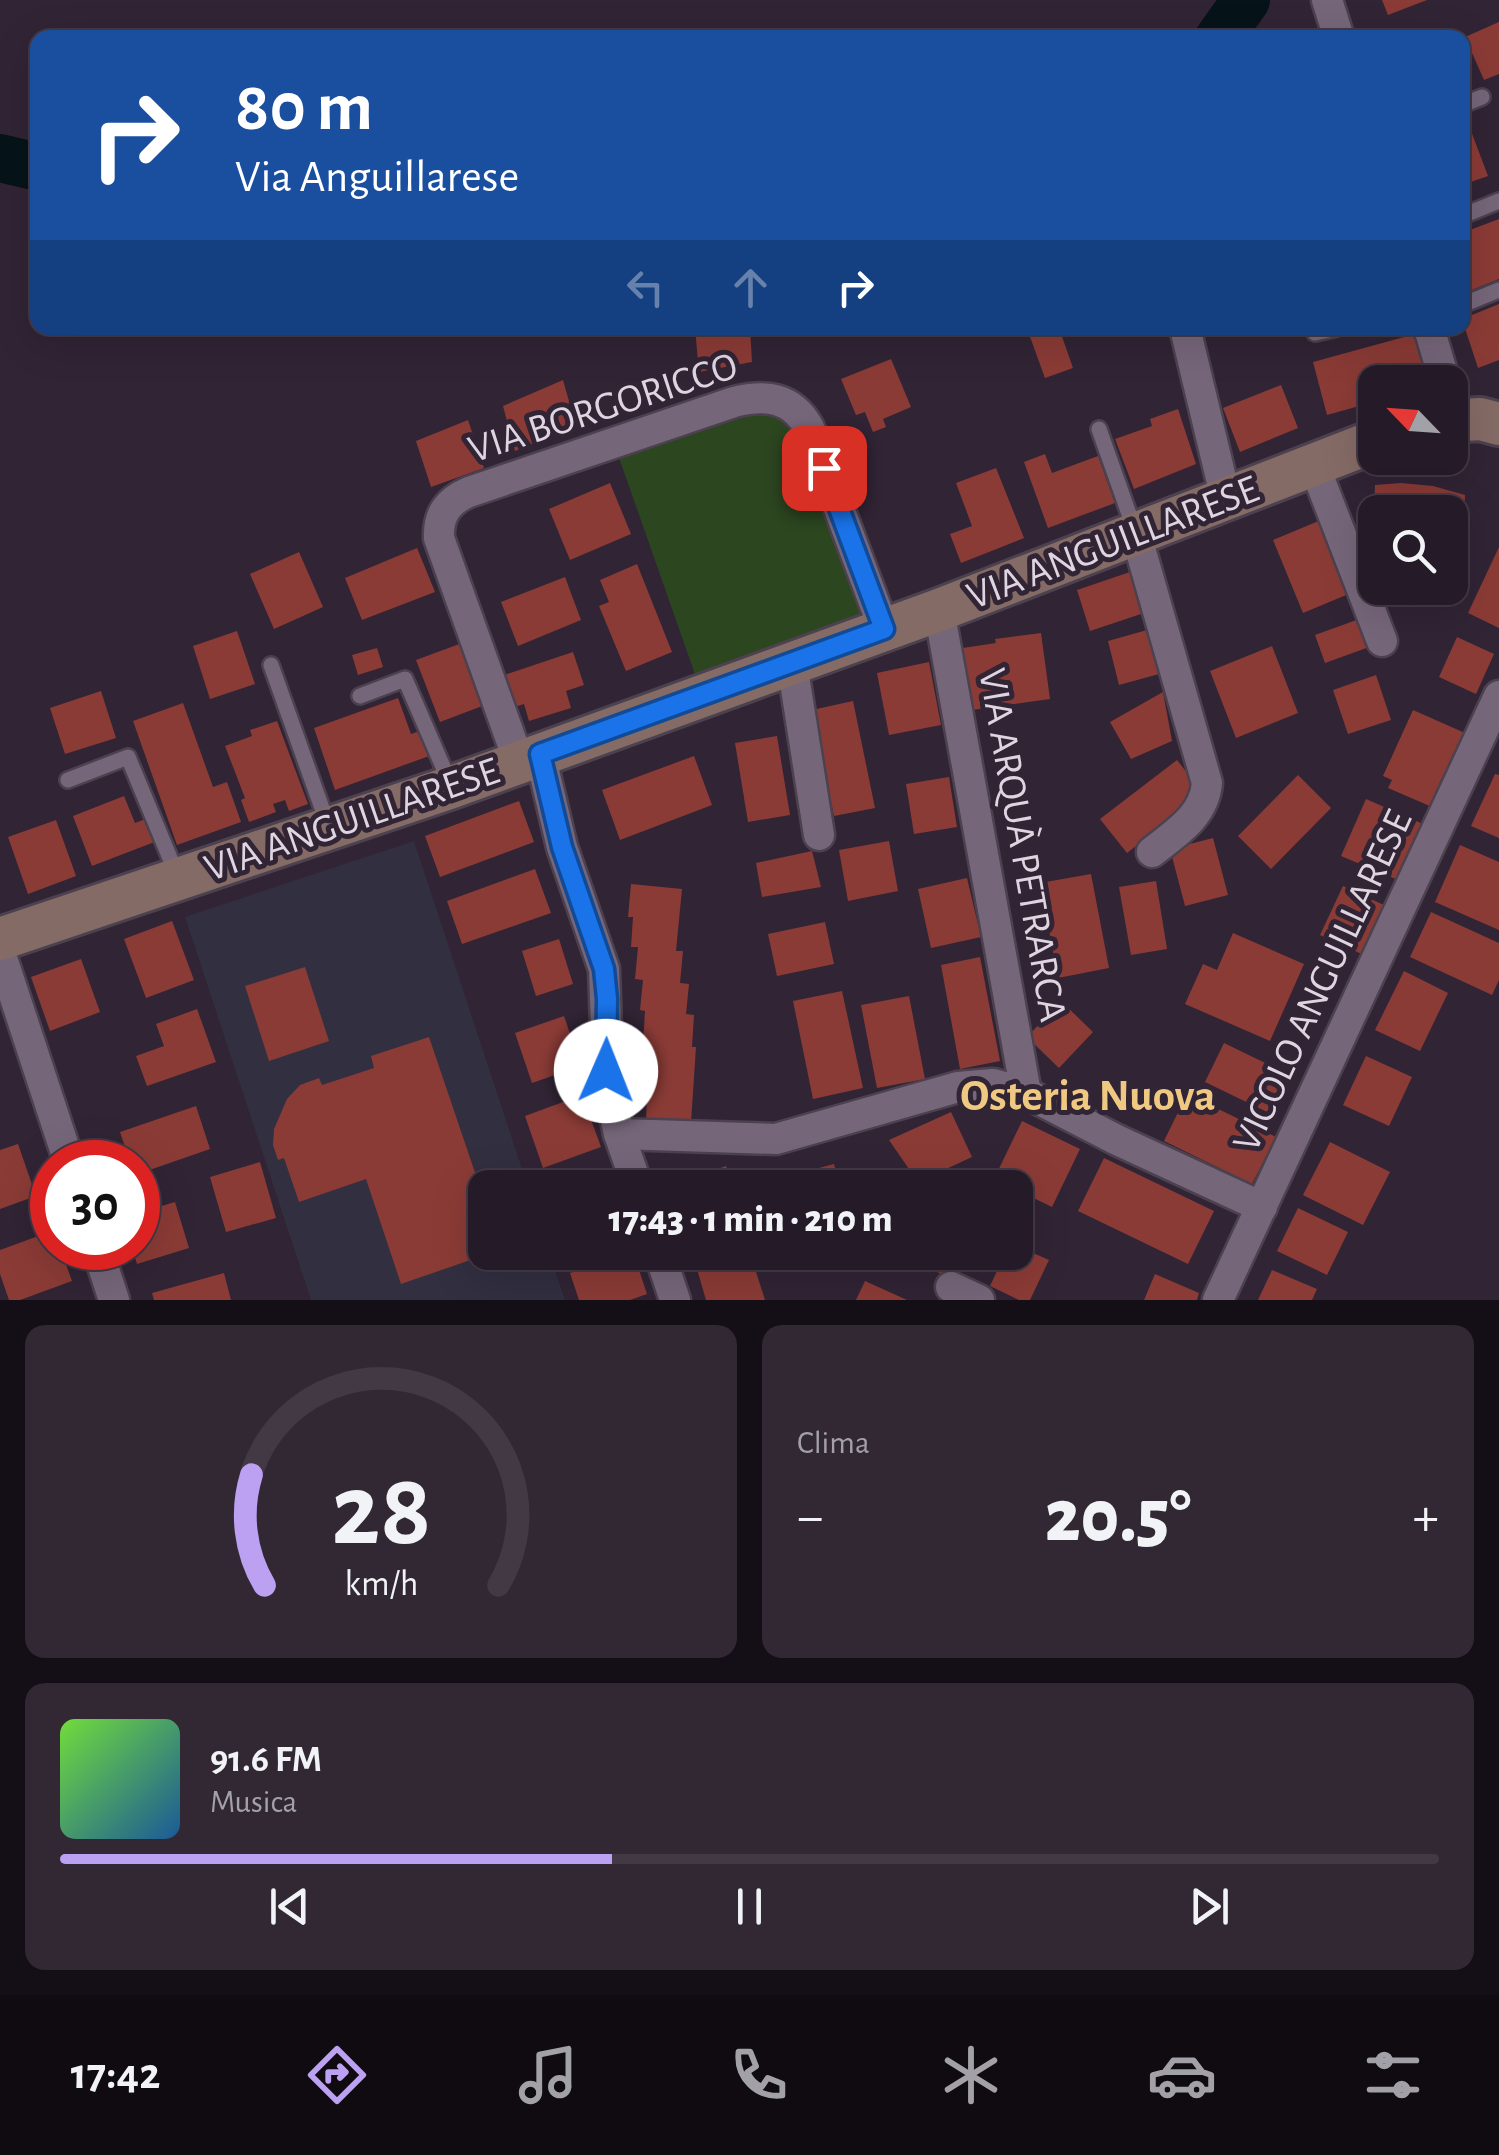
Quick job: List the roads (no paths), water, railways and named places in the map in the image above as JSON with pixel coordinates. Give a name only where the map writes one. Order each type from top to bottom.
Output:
[{"type":"main road","points":[[1468,414],[1499,424]]},
{"type":"main road","name":"VIA ANGUILLARESE","points":[[0,939],[452,787],[939,610],[1358,448]]},
{"type":"street","points":[[1326,0],[1336,30]]},
{"type":"street","points":[[1188,335],[1226,499]]},
{"type":"street","points":[[1432,335],[1439,365]]},
{"type":"street","name":"VIA BORGORICCO","points":[[530,758],[441,546],[438,529],[442,513],[453,500],[469,492],[734,402],[775,398],[795,409],[809,428],[884,629]]},
{"type":"street","points":[[1314,465],[1382,642]]},
{"type":"street","points":[[1136,534],[1207,782],[1204,800],[1194,817],[1152,852]]},
{"type":"street","name":"VIA ARQUÀ PETRARCA","points":[[939,610],[1026,1093]]},
{"type":"street","points":[[792,663],[819,834]]},
{"type":"street","name":"VICOLO ANGUILLARESE","points":[[1218,1300],[1499,696]]},
{"type":"street","points":[[530,758],[604,969],[606,1071],[619,1134],[632,1170]]},
{"type":"street","points":[[0,952],[62,1140]]},
{"type":"street","points":[[619,1134],[776,1139],[966,1085],[993,1084],[1026,1093],[1262,1207]]},
{"type":"street","points":[[104,1270],[114,1300]]},
{"type":"street","points":[[665,1270],[675,1300]]},
{"type":"street","points":[[951,1287],[980,1300]]},
{"type":"lane","points":[[1470,102],[1482,97]]},
{"type":"lane","points":[[1470,213],[1499,201]]},
{"type":"lane","points":[[1470,302],[1499,290]]},
{"type":"lane","points":[[1099,428],[1136,534]]},
{"type":"lane","points":[[271,665],[329,829]]},
{"type":"lane","points":[[360,696],[405,679],[452,787]]},
{"type":"lane","points":[[68,780],[128,756],[179,879]]},
{"type":"waterway","points":[[1225,30],[1246,0]]},
{"type":"waterway","points":[[0,158],[30,165]]},
{"type":"district","name":"Osteria Nuova","points":[[1088,1096]]}]
